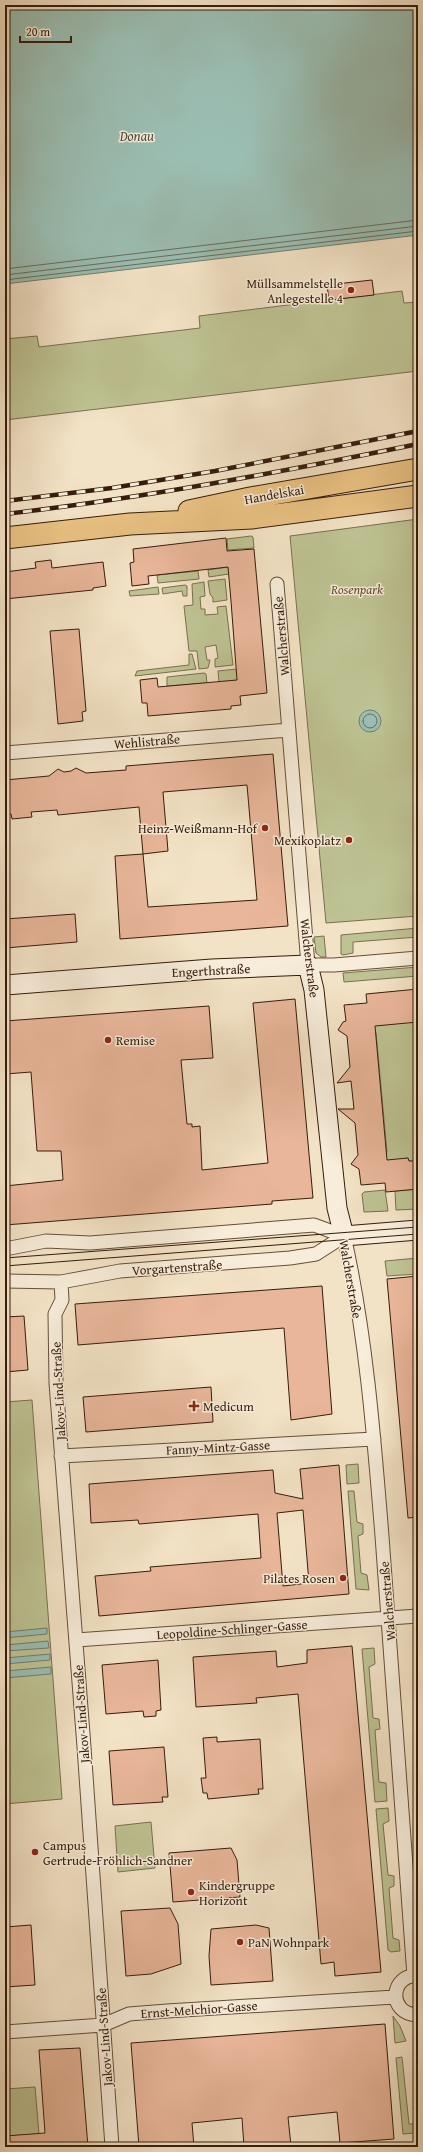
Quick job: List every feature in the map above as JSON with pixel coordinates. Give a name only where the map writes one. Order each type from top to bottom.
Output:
[{"type":"main road","name":"Handelskai","points":[[130,524],[250,498],[418,470]]},
{"type":"main road","name":"Handelskai","points":[[5,538],[130,524],[252,518],[418,496]]},
{"type":"street","name":"Walcherstraße","points":[[277,584],[308,965],[314,990],[337,1208],[352,1266],[374,1439],[416,1976]]},
{"type":"street","name":"Wehlistraße","points":[[5,753],[289,730]]},
{"type":"street","name":"Engerthstraße","points":[[5,985],[204,970],[334,965],[418,958]]},
{"type":"street","name":"Vorgartenstraße","points":[[5,1249],[46,1241],[90,1243],[314,1225],[344,1236],[418,1230]]},
{"type":"street","name":"Vorgartenstraße","points":[[5,1281],[61,1282],[120,1271],[290,1258],[316,1254],[344,1236]]},
{"type":"street","name":"Jakov-Lind-Straße","points":[[61,1282],[62,1300],[55,1314],[56,1383],[112,2147]]},
{"type":"street","name":"Fanny-Mintz-Gasse","points":[[61,1456],[374,1439]]},
{"type":"street","name":"Leopoldine-Schlinger-Gasse","points":[[76,1640],[418,1616]]},
{"type":"street","points":[[416,1976],[400,1982],[395,1997],[397,2005],[402,2011],[409,2015],[418,2016],[418,2020]]},
{"type":"street","name":"Ernst-Melchior-Gasse","points":[[5,2032],[103,2025],[129,2014],[395,1997]]},
{"type":"green space","points":[[402,291],[404,303],[418,302],[418,371],[5,420],[5,339],[37,336],[39,347],[200,328],[199,316]]},
{"type":"green space","name":"Rosenpark","points":[[418,519],[418,916],[326,923],[290,536]]},
{"type":"green space","points":[[253,537],[254,548],[228,550],[227,539]]},
{"type":"green space","points":[[228,567],[229,574],[209,577],[208,570]]},
{"type":"green space","points":[[198,571],[199,579],[158,583],[157,575]]},
{"type":"green space","points":[[225,579],[227,600],[213,602],[208,581]]},
{"type":"green space","points":[[204,582],[205,596],[200,597],[201,609],[205,609],[205,615],[218,614],[217,607],[226,606],[233,665],[215,667],[215,659],[218,658],[216,645],[205,647],[207,660],[210,660],[208,668],[199,669],[197,651],[189,651],[184,606],[193,605],[192,584]]},
{"type":"green space","points":[[187,586],[187,596],[183,596],[182,591],[163,594],[162,588]]},
{"type":"green space","points":[[158,587],[159,594],[130,596],[129,591]]},
{"type":"green space","points":[[189,654],[192,654],[196,669],[135,676],[137,671],[189,665]]},
{"type":"green space","points":[[237,669],[238,680],[219,682],[218,671]]},
{"type":"green space","points":[[206,674],[207,683],[167,686],[167,677]]},
{"type":"green space","points":[[418,928],[418,937],[353,942],[353,953],[341,954],[341,935]]},
{"type":"green space","points":[[324,936],[326,957],[321,957],[316,953],[314,937]]},
{"type":"green space","points":[[418,967],[418,976],[344,982],[343,973]]},
{"type":"green space","points":[[413,1019],[413,1024],[418,1023],[418,1161],[409,1161],[408,1158],[401,1159],[401,1162],[383,1164],[382,1152],[387,1152],[376,1033],[371,1023]]},
{"type":"green space","points":[[418,1189],[418,1209],[396,1210],[395,1191]]},
{"type":"green space","points":[[385,1190],[388,1211],[364,1212],[362,1194],[364,1192]]},
{"type":"green space","points":[[418,1258],[418,1274],[387,1276],[385,1261]]},
{"type":"green space","points":[[32,1400],[62,1799],[5,1804],[5,1402]]},
{"type":"green space","points":[[358,1464],[359,1483],[347,1484],[346,1465]]},
{"type":"green space","points":[[348,1491],[354,1491],[357,1522],[363,1524],[363,1534],[358,1536],[361,1573],[367,1575],[369,1590],[356,1589]]},
{"type":"green space","points":[[374,1648],[375,1664],[369,1667],[373,1718],[379,1719],[380,1729],[375,1730],[379,1782],[386,1783],[387,1801],[375,1802],[362,1649]]},
{"type":"green space","points":[[388,1808],[389,1821],[383,1824],[388,1875],[394,1876],[394,1886],[389,1888],[393,1938],[399,1940],[400,1951],[391,1952],[388,1950],[376,1809]]},
{"type":"green space","points":[[151,1822],[155,1868],[118,1872],[115,1826]]},
{"type":"green space","points":[[393,2016],[400,2026],[406,2041],[395,2043]]},
{"type":"green space","points":[[402,2057],[409,2124],[414,2124],[415,2133],[403,2134],[396,2058]]},
{"type":"green space","points":[[35,2087],[39,2134],[5,2136],[5,2089]]},
{"type":"water","name":"Donau","points":[[5,5],[418,5],[418,235],[5,284]]},
{"type":"water","points":[[370,710],[378,713],[381,721],[378,729],[370,732],[362,729],[359,721],[362,713]]},
{"type":"water","points":[[47,1628],[47,1634],[5,1638],[5,1632]]},
{"type":"water","points":[[48,1641],[49,1648],[5,1651],[5,1645]]},
{"type":"water","points":[[50,1654],[50,1660],[5,1664],[5,1658]]},
{"type":"water","points":[[51,1667],[51,1674],[5,1678],[5,1671]]},
{"type":"building","name":"Müllsammelstelle Anlegestelle 4","points":[[372,280],[374,295],[329,300],[327,285]]},
{"type":"building","points":[[226,538],[227,551],[254,549],[267,693],[240,696],[241,705],[231,706],[231,709],[148,716],[147,703],[142,703],[140,680],[157,678],[158,687],[237,680],[228,567],[148,576],[149,584],[132,586],[130,563],[134,562],[133,549]]},
{"type":"building","points":[[51,560],[52,568],[103,562],[106,586],[93,588],[93,590],[5,599],[5,572],[36,568],[35,562]]},
{"type":"building","points":[[79,629],[86,711],[82,712],[83,721],[58,724],[50,631]]},
{"type":"building","name":"Heinz-Weißmann-Hof","points":[[273,754],[288,926],[120,939],[115,856],[143,854],[139,807],[58,815],[57,810],[31,812],[32,817],[12,819],[11,814],[5,814],[5,780],[49,776],[58,769],[64,772],[71,771],[76,768],[86,773],[126,770],[126,766]],"holes":[[[247,785],[257,900],[148,907],[143,854],[168,851],[163,792]]]},
{"type":"building","points":[[75,914],[77,942],[5,948],[5,919]]},
{"type":"building","points":[[418,989],[418,1022],[375,1026],[387,1160],[408,1158],[409,1161],[418,1161],[418,1189],[386,1192],[385,1183],[361,1185],[359,1169],[351,1164],[358,1155],[355,1123],[338,1109],[354,1109],[351,1081],[337,1083],[350,1067],[347,1036],[338,1030],[343,1022],[346,1021],[344,1005],[367,1003],[366,994]]},
{"type":"building","points":[[295,999],[313,1198],[272,1201],[272,1204],[5,1225],[5,1186],[63,1180],[61,1151],[37,1151],[31,1072],[5,1074],[5,1021],[209,1006],[213,1058],[181,1060],[187,1124],[192,1124],[192,1127],[200,1126],[202,1170],[268,1163],[253,1003]]},
{"type":"building","points":[[418,1276],[418,1517],[408,1518],[387,1279]]},
{"type":"building","points":[[322,1286],[332,1414],[291,1420],[284,1328],[78,1345],[75,1304]]},
{"type":"building","points":[[24,1316],[28,1370],[5,1372],[5,1317]]},
{"type":"building","points":[[211,1387],[213,1422],[86,1432],[83,1397]]},
{"type":"building","points":[[339,1465],[349,1594],[99,1616],[95,1576],[151,1571],[150,1567],[261,1558],[258,1514],[139,1524],[138,1520],[91,1523],[89,1484],[273,1470],[275,1493],[303,1499],[300,1469]],"holes":[[[303,1510],[309,1583],[283,1586],[277,1513]]]},
{"type":"building","points":[[352,1646],[381,1972],[335,1976],[334,1962],[321,1964],[298,1694],[256,1698],[257,1703],[196,1707],[193,1657],[276,1651],[277,1667],[307,1663],[307,1650]]},
{"type":"building","points":[[158,1660],[161,1710],[156,1711],[156,1716],[144,1717],[143,1711],[106,1714],[102,1665]]},
{"type":"building","points":[[217,1737],[217,1742],[260,1739],[263,1789],[258,1789],[259,1794],[208,1799],[207,1793],[203,1793],[201,1778],[206,1778],[203,1738]]},
{"type":"building","points":[[164,1747],[168,1797],[162,1797],[163,1802],[113,1805],[109,1751]]},
{"type":"building","name":"PaN Wohnpark","points":[[231,1848],[237,1860],[240,1897],[173,1902],[169,1853]]},
{"type":"building","points":[[170,1908],[178,1924],[181,1964],[151,1974],[126,1976],[121,1911]]},
{"type":"building","points":[[31,1925],[35,1985],[5,1987],[5,1927]]},
{"type":"building","name":"PaN Wohnpark","points":[[256,1925],[269,1928],[273,1981],[211,1985],[209,1956],[211,1929]]},
{"type":"building","points":[[385,2024],[394,2139],[340,2143],[337,2112],[288,2117],[291,2146],[244,2147],[242,2118],[192,2123],[194,2147],[139,2147],[131,2043]]},
{"type":"building","points":[[80,2048],[88,2147],[5,2147],[5,2136],[45,2133],[39,2050]]},
{"type":"tram line","points":[[5,1258],[418,1227]]},
{"type":"tram line","points":[[5,1266],[418,1234]]},
{"type":"railway","points":[[5,501],[112,488],[215,471],[418,431]]},
{"type":"railway","points":[[5,514],[57,508],[212,484],[418,444]]},
{"type":"place","name":"Müllsammelstelle Anlegestelle 4","points":[[351,290]]},
{"type":"place","name":"Heinz-Weißmann-Hof","points":[[265,828]]},
{"type":"place","name":"Mexikoplatz","points":[[349,840]]},
{"type":"place","name":"Remise","points":[[108,1040]]},
{"type":"place","name":"Medicum","points":[[194,1406]]},
{"type":"place","name":"Pilates Rosen","points":[[343,1578]]},
{"type":"place","name":"Campus Gertrude-Fröhlich-Sandner","points":[[35,1852]]},
{"type":"place","name":"Kindergruppe Horizont","points":[[191,1892]]},
{"type":"place","name":"PaN Wohnpark","points":[[240,1942]]}]
